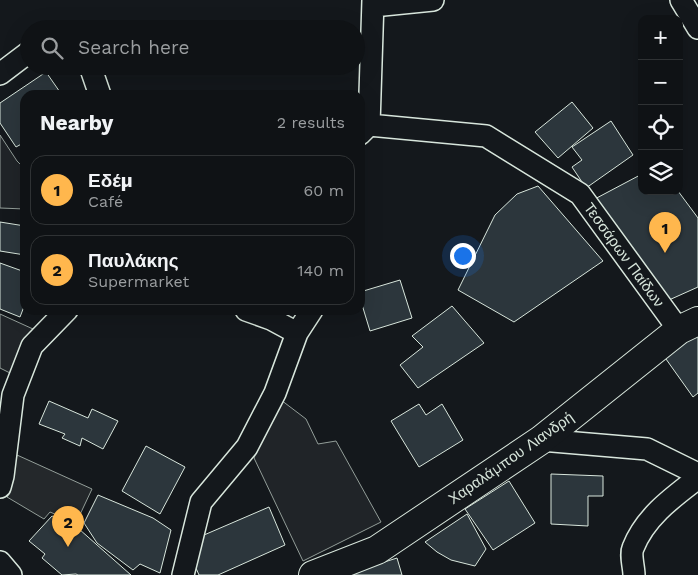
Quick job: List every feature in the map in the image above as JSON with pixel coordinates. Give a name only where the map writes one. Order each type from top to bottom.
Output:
[{"type":"main road","name":"Χαραλάμπου Λιανδρή","points":[[313,575],[377,550],[541,440],[689,326]]},
{"type":"street","points":[[373,3],[433,0]]},
{"type":"street","points":[[681,0],[698,28]]},
{"type":"street","name":"Τεσσάρων Παίδων","points":[[365,116],[373,3]]},
{"type":"street","points":[[0,74],[20,59]]},
{"type":"street","points":[[93,75],[98,90]]},
{"type":"street","name":"Τεσσάρων Παίδων","points":[[365,130],[486,136],[580,194],[689,326]]},
{"type":"street","points":[[0,487],[13,395],[32,346],[62,315]]},
{"type":"street","points":[[260,315],[272,319],[297,333]]},
{"type":"street","points":[[183,575],[201,502],[247,447],[275,393],[297,333],[309,315]]},
{"type":"street","points":[[541,440],[647,449],[698,476],[662,506],[644,530],[632,550],[634,575]]},
{"type":"street","points":[[0,562],[11,575]]},
{"type":"shaded area","points":[[0,135],[20,164],[20,209],[0,208]]},
{"type":"shaded area","points":[[0,314],[33,329],[22,344],[10,373],[0,368]]},
{"type":"shaded area","points":[[281,400],[306,419],[318,444],[336,441],[381,522],[303,561],[254,458]]},
{"type":"shaded area","points":[[17,455],[92,489],[76,523],[50,512],[44,519],[7,497]]},
{"type":"building","points":[[42,75],[48,75],[59,90],[20,90],[20,145],[16,147],[0,123],[0,103]]},
{"type":"building","points":[[572,102],[593,128],[558,158],[535,132]]},
{"type":"building","points":[[611,121],[633,155],[586,188],[572,167],[582,160],[572,147]]},
{"type":"building","points":[[638,176],[638,195],[681,195],[698,218],[698,287],[669,300],[591,201]]},
{"type":"building","points":[[538,186],[603,261],[514,322],[458,290],[495,215],[517,194]]},
{"type":"building","points":[[0,222],[20,225],[20,254],[0,251]]},
{"type":"building","points":[[0,263],[20,270],[21,315],[20,317],[0,309]]},
{"type":"building","points":[[400,280],[412,318],[370,331],[365,314],[365,290]]},
{"type":"building","points":[[452,306],[484,343],[418,388],[400,365],[423,347],[412,336]]},
{"type":"building","points":[[698,325],[698,393],[693,397],[661,352]]},
{"type":"building","points":[[49,401],[88,418],[92,409],[118,421],[103,449],[82,438],[80,446],[62,438],[65,434],[39,424]]},
{"type":"building","points":[[419,404],[426,415],[442,404],[463,440],[419,467],[391,421]]},
{"type":"building","points":[[146,446],[185,467],[160,514],[122,491]]},
{"type":"building","points":[[551,474],[603,476],[603,496],[588,496],[588,526],[551,524]]},
{"type":"building","points":[[509,481],[535,523],[493,550],[465,509]]},
{"type":"building","points":[[98,495],[153,518],[171,530],[160,573],[140,564],[133,570],[97,543],[84,523]]},
{"type":"building","points":[[269,507],[285,545],[218,575],[199,575],[192,559],[204,535]]},
{"type":"building","points":[[467,514],[486,549],[475,566],[451,560],[425,542]]},
{"type":"building","points":[[52,516],[79,529],[131,575],[62,575],[42,558],[45,554],[29,541]]},
{"type":"building","points":[[397,558],[402,575],[354,575],[353,572]]},
{"type":"place","name":"Εδέμ","points":[[665,253]]},
{"type":"place","name":"Παυλάκης","points":[[68,547]]}]
